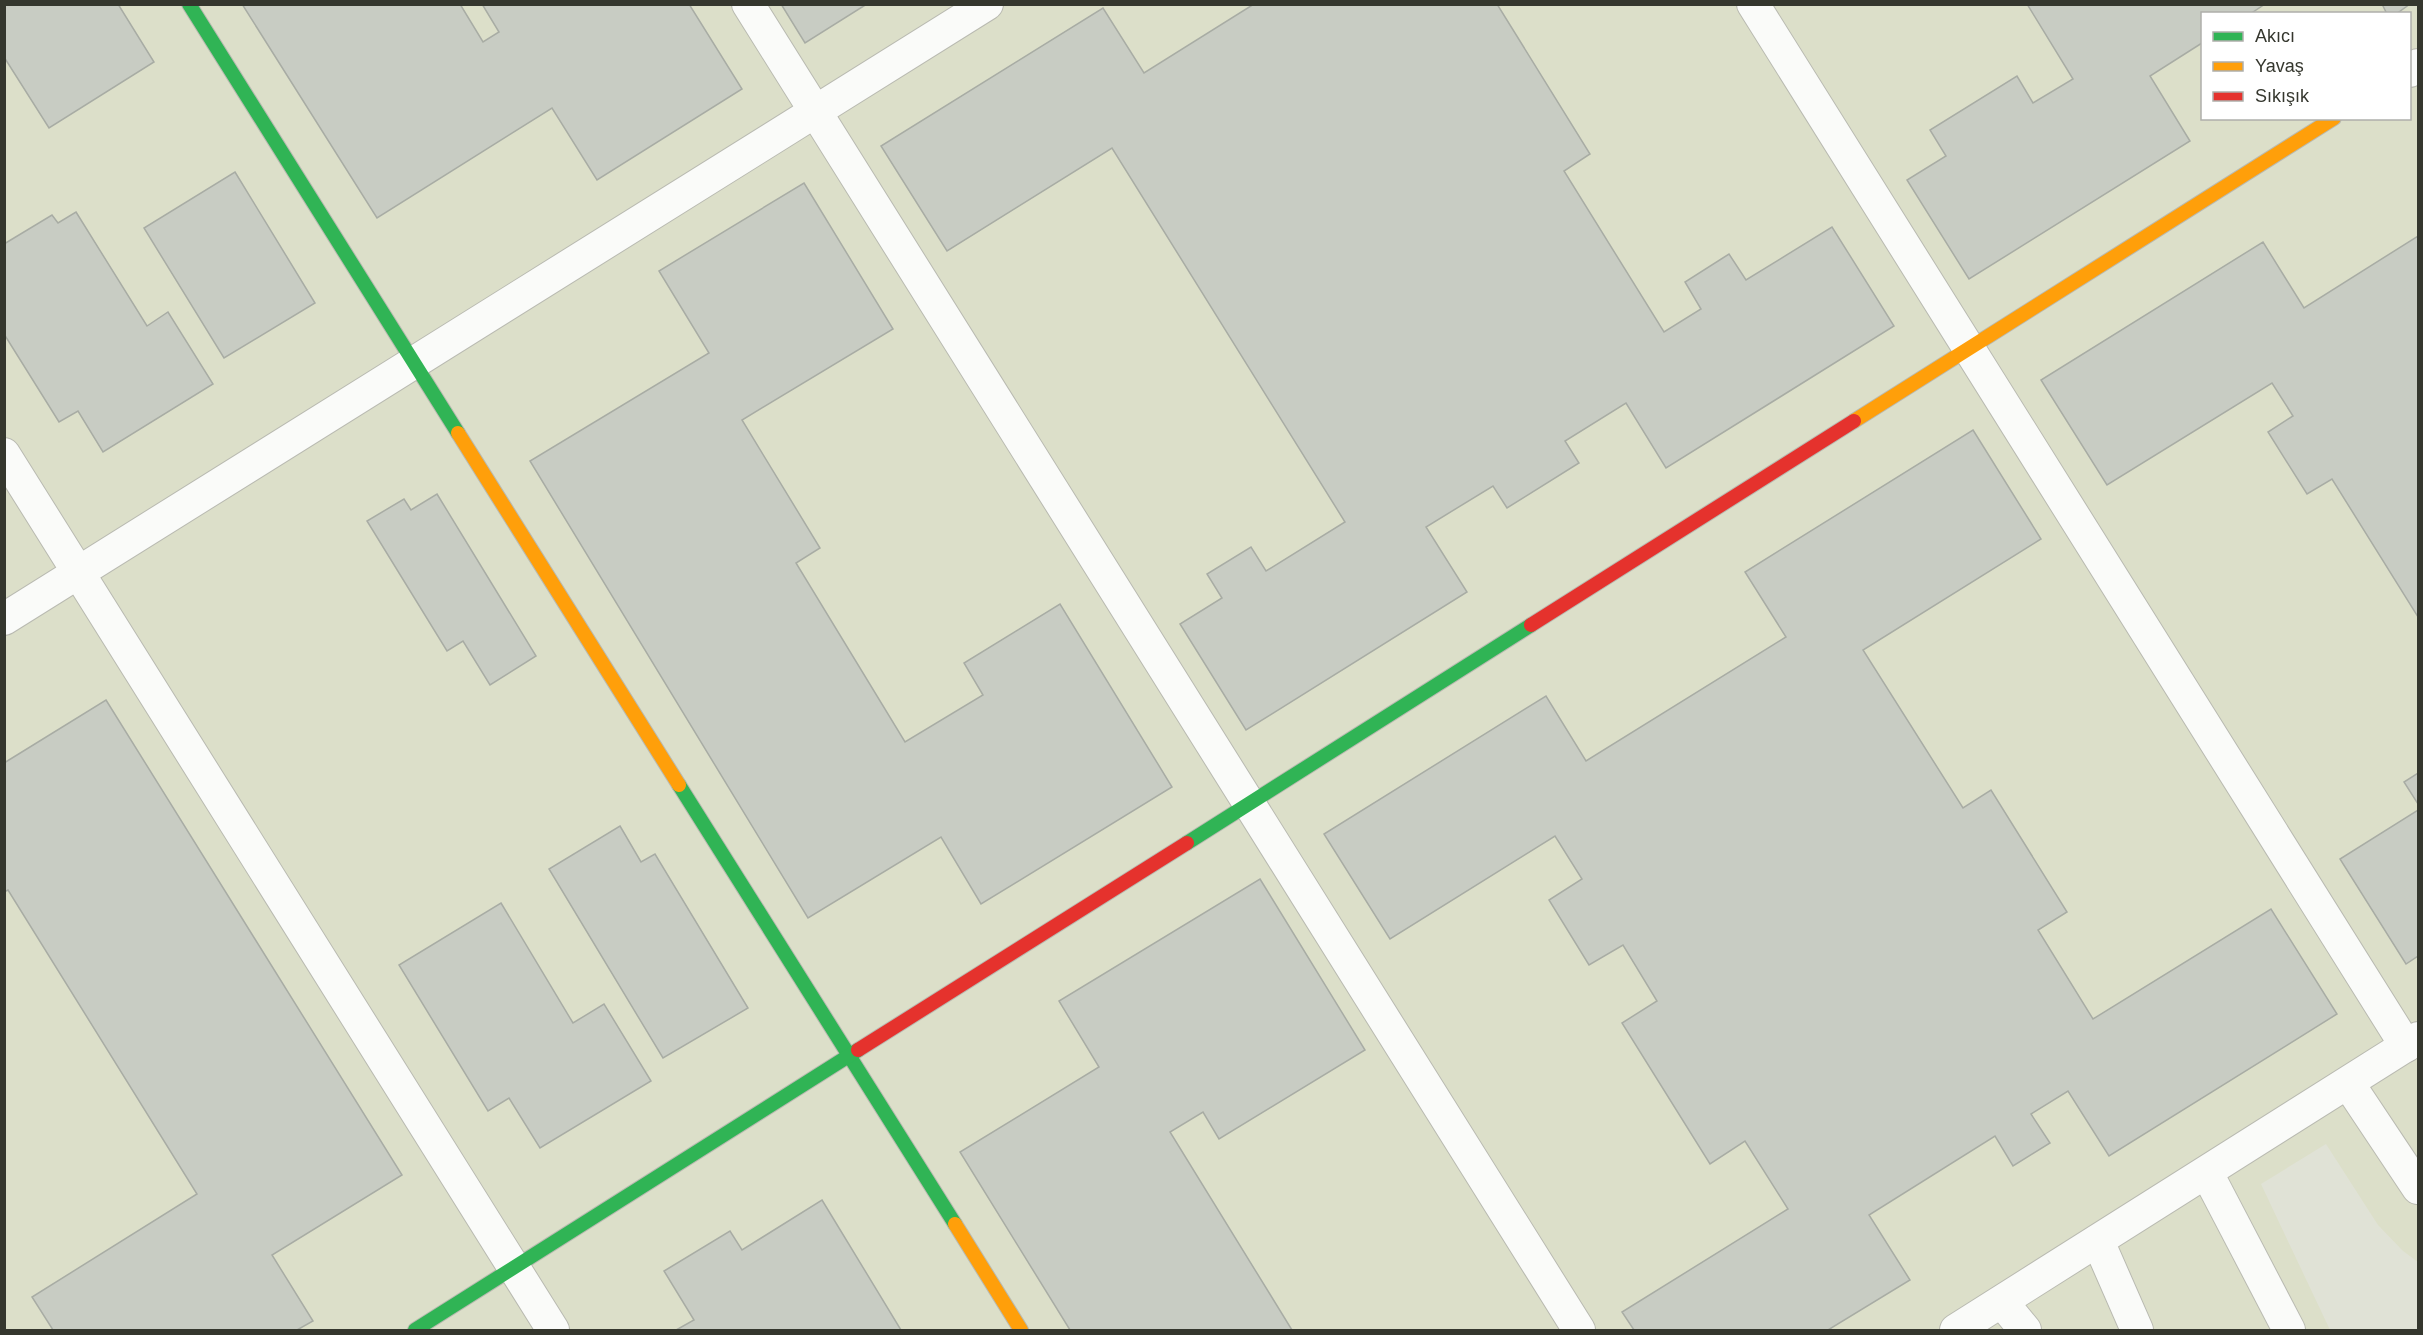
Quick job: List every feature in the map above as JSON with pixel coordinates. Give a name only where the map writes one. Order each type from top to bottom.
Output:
[{"type":"street","points":[[189,4],[1021,1330]]},
{"type":"street","points":[[748,4],[1579,1330]]},
{"type":"street","points":[[4,619],[987,4]]},
{"type":"street","points":[[1753,4],[1969,349],[2412,1042],[1956,1330]]},
{"type":"street","points":[[416,1330],[2331,120]]},
{"type":"street","points":[[4,454],[553,1330]]},
{"type":"street","points":[[2348,1083],[2418,1188]]},
{"type":"street","points":[[2206,1173],[2289,1330]]},
{"type":"street","points":[[2098,1241],[2137,1330]]},
{"type":"street","points":[[2002,1302],[2025,1330]]},
{"type":"shaded area","points":[[5,5],[2418,5],[2418,1262],[2403,1251],[2378,1225],[2326,1144],[2261,1184],[2330,1330],[5,1330]]},
{"type":"building","points":[[4,4],[118,4],[154,62],[49,128],[4,57]]},
{"type":"building","points":[[242,4],[460,4],[483,42],[499,32],[482,4],[689,4],[742,89],[597,180],[552,108],[377,218]]},
{"type":"building","points":[[781,4],[867,4],[805,43]]},
{"type":"building","points":[[1254,4],[1497,4],[1590,154],[1564,171],[1664,332],[1701,309],[1685,282],[1729,254],[1746,280],[1832,227],[1894,326],[1666,468],[1626,403],[1565,441],[1579,463],[1507,508],[1493,486],[1426,527],[1467,592],[1246,730],[1180,624],[1222,598],[1207,574],[1251,547],[1266,571],[1345,522],[1112,148],[947,251],[881,146],[1103,8],[1144,73]]},
{"type":"building","points":[[2027,4],[2265,4],[2253,12],[2201,12],[2201,44],[2150,76],[2190,141],[1969,279],[1907,180],[1946,156],[1930,130],[2017,76],[2033,103],[2073,79]]},
{"type":"building","points":[[2382,4],[2410,4],[2399,12],[2386,12]]},
{"type":"building","points":[[235,172],[315,303],[224,358],[144,228]]},
{"type":"building","points":[[804,183],[893,329],[742,420],[820,548],[796,563],[905,742],[983,695],[964,663],[1060,604],[1172,787],[981,904],[941,837],[808,918],[530,461],[709,353],[659,271]]},
{"type":"building","points":[[76,212],[147,326],[168,312],[213,384],[103,452],[78,411],[59,422],[4,334],[4,244],[52,215],[58,223]]},
{"type":"building","points":[[2418,236],[2418,617],[2332,479],[2307,494],[2268,432],[2293,416],[2272,383],[2107,485],[2041,380],[2263,242],[2304,308]]},
{"type":"building","points":[[1973,430],[2041,539],[1863,650],[1963,808],[1991,790],[2067,912],[2038,930],[2093,1019],[2271,909],[2337,1014],[2109,1156],[2068,1091],[2031,1114],[2050,1143],[2013,1166],[1995,1136],[1869,1215],[1910,1280],[1828,1330],[1634,1330],[1622,1312],[1788,1209],[1745,1141],[1710,1164],[1622,1023],[1657,1001],[1623,945],[1589,965],[1549,900],[1582,879],[1555,836],[1390,939],[1324,834],[1546,696],[1586,761],[1786,637],[1745,572]]},
{"type":"building","points":[[437,494],[536,656],[490,685],[463,641],[447,651],[367,521],[404,499],[411,510]]},
{"type":"building","points":[[106,700],[402,1175],[272,1255],[313,1321],[297,1330],[53,1330],[32,1297],[197,1194],[8,890],[4,892],[4,763]]},
{"type":"building","points":[[2418,773],[2418,804],[2404,782]]},
{"type":"building","points":[[2418,810],[2418,956],[2406,964],[2340,859]]},
{"type":"building","points":[[620,826],[641,862],[655,854],[748,1008],[663,1058],[549,869]]},
{"type":"building","points":[[1260,879],[1365,1050],[1219,1139],[1203,1112],[1170,1132],[1292,1330],[1070,1330],[960,1152],[1099,1067],[1059,1001]]},
{"type":"building","points":[[501,903],[573,1023],[604,1004],[651,1081],[540,1148],[509,1098],[488,1111],[399,965]]},
{"type":"building","points":[[822,1200],[901,1330],[676,1330],[694,1320],[664,1271],[730,1231],[742,1250]]},
{"type":"traffic: fast","points":[[189,4],[458,433]]},
{"type":"traffic: fast","points":[[1187,843],[1531,625]]},
{"type":"traffic: fast","points":[[679,785],[955,1224]]},
{"type":"traffic: fast","points":[[415,1330],[858,1050]]},
{"type":"traffic: slow","points":[[1854,421],[2331,120]]},
{"type":"traffic: slow","points":[[458,433],[679,785]]},
{"type":"traffic: slow","points":[[955,1224],[1021,1330]]},
{"type":"traffic: jam","points":[[1531,625],[1854,421]]},
{"type":"traffic: jam","points":[[858,1050],[1187,843]]}]
